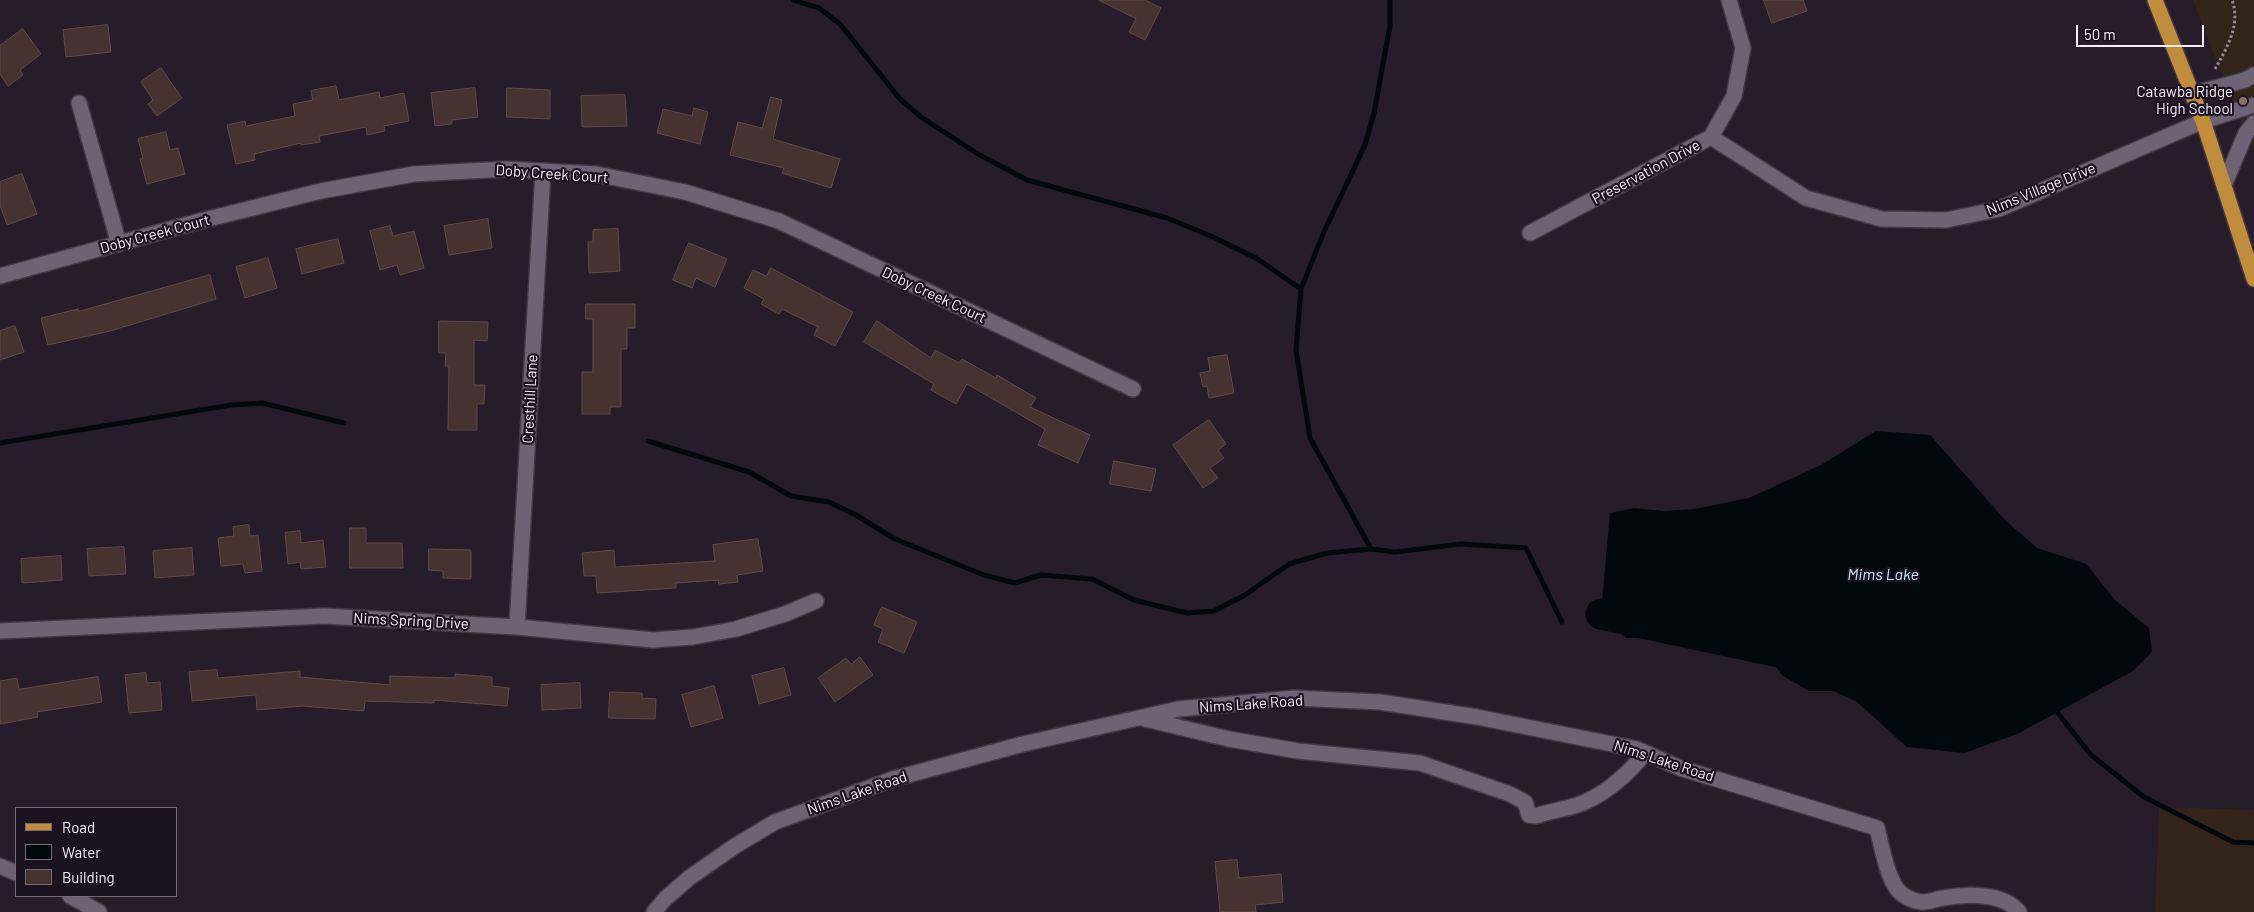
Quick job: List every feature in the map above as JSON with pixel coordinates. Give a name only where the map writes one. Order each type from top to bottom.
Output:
[{"type":"main road","points":[[2155,0],[2203,121],[2254,279]]},
{"type":"street","name":"Preservation Drive","points":[[1530,233],[1711,137],[1734,96],[1743,48],[1729,0]]},
{"type":"street","points":[[2192,94],[2245,80],[2254,75]]},
{"type":"street","points":[[79,103],[119,244]]},
{"type":"street","name":"Nims Village Drive","points":[[1711,137],[1806,198],[1882,219],[1946,220],[1999,209],[2203,121],[2254,105]]},
{"type":"street","points":[[2224,185],[2246,133],[2254,123]]},
{"type":"street","name":"Doby Creek Court","points":[[0,276],[322,191],[414,174],[506,169],[596,174],[685,192],[779,222],[1133,390]]},
{"type":"street","name":"Cresthill Lane","points":[[517,627],[543,171]]},
{"type":"street","name":"Nims Spring Drive","points":[[0,631],[324,616],[517,627],[653,640],[693,637],[736,629],[785,614],[816,601]]},
{"type":"street","name":"Nims Lake Road","points":[[654,912],[665,899],[689,878],[735,846],[775,822],[903,776],[1023,744],[1178,709],[1294,698],[1380,702],[1548,730],[1645,753],[1680,768],[1878,828],[1897,890],[1903,896],[1922,902],[1960,895],[1984,896],[2015,907],[2019,912]]},
{"type":"street","points":[[1142,718],[1228,738],[1298,751],[1420,763],[1510,794],[1525,802],[1530,815],[1536,816],[1585,802],[1614,784],[1634,767],[1645,753]]},
{"type":"street","points":[[0,866],[15,873]]},
{"type":"street","points":[[72,897],[99,912]]},
{"type":"path","points":[[2215,69],[2230,43],[2236,12],[2232,0]]},
{"type":"shaded area","name":"Catawba Ridge High School","points":[[2193,0],[2254,0],[2254,152],[2212,50]]},
{"type":"shaded area","points":[[2159,807],[2254,810],[2254,912],[2155,912]]},
{"type":"water","name":"Mims Lake","points":[[1876,431],[1930,435],[2005,520],[2037,548],[2086,564],[2115,600],[2149,628],[2152,652],[2133,671],[2019,733],[1965,753],[1907,747],[1857,702],[1834,691],[1809,691],[1783,676],[1767,655],[1730,635],[1626,638],[1601,614],[1610,513],[1634,508],[1664,511],[1695,509],[1749,498],[1821,465]]},
{"type":"building","points":[[1099,0],[1145,0],[1161,8],[1145,40],[1129,32],[1136,19]]},
{"type":"building","points":[[1764,0],[1803,0],[1807,11],[1772,23]]},
{"type":"building","points":[[108,25],[111,52],[66,57],[63,30]]},
{"type":"building","points":[[23,29],[41,54],[20,70],[23,75],[8,86],[0,74],[0,46]]},
{"type":"building","points":[[161,68],[182,98],[157,116],[148,104],[153,100],[141,82]]},
{"type":"building","points":[[336,86],[339,100],[379,92],[380,98],[404,93],[409,121],[384,126],[385,131],[367,135],[366,127],[319,136],[320,142],[301,145],[301,143],[254,154],[255,160],[236,164],[227,125],[245,121],[246,126],[295,116],[293,104],[313,100],[311,91]]},
{"type":"building","points":[[475,88],[478,117],[452,120],[452,124],[435,126],[431,93]]},
{"type":"building","points":[[507,88],[550,90],[550,119],[507,117]]},
{"type":"building","points":[[625,95],[627,126],[582,127],[581,96]]},
{"type":"building","points":[[771,97],[782,100],[773,139],[840,159],[831,188],[782,173],[784,168],[730,155],[738,122],[762,128]]},
{"type":"building","points":[[694,108],[708,112],[700,144],[657,133],[663,109],[692,116]]},
{"type":"building","points":[[166,132],[170,150],[178,148],[185,174],[147,184],[140,159],[143,158],[138,139]]},
{"type":"building","points":[[22,174],[37,214],[7,225],[0,205],[0,182]]},
{"type":"building","points":[[488,219],[492,248],[449,255],[444,226]]},
{"type":"building","points":[[390,226],[393,236],[414,231],[424,268],[400,275],[397,265],[380,270],[370,231]]},
{"type":"building","points":[[618,229],[620,271],[589,273],[588,242],[593,242],[593,230]]},
{"type":"building","points":[[338,239],[344,263],[302,274],[296,249]]},
{"type":"building","points":[[689,243],[727,259],[715,287],[696,278],[692,288],[673,280]]},
{"type":"building","points":[[268,258],[277,288],[245,298],[236,267]]},
{"type":"building","points":[[771,268],[853,312],[835,346],[814,335],[818,327],[782,309],[779,314],[761,304],[764,299],[744,288],[753,270],[766,276]]},
{"type":"building","points":[[210,275],[216,299],[110,331],[48,345],[41,318],[78,309],[79,311]]},
{"type":"building","points":[[586,304],[635,304],[635,328],[627,328],[627,349],[621,349],[621,407],[610,407],[610,414],[582,414],[582,372],[593,372],[593,319],[586,319]]},
{"type":"building","points":[[439,321],[488,322],[487,341],[474,340],[474,385],[485,385],[484,404],[477,404],[477,430],[448,430],[449,366],[445,366],[446,353],[439,353]]},
{"type":"building","points":[[877,321],[931,358],[935,350],[959,363],[962,359],[996,378],[997,375],[1036,398],[1030,407],[1090,435],[1078,463],[1038,445],[1045,429],[967,384],[956,404],[931,390],[934,384],[864,342]]},
{"type":"building","points":[[15,326],[24,352],[0,360],[0,331]]},
{"type":"building","points":[[1227,355],[1234,393],[1209,398],[1207,386],[1203,387],[1200,373],[1210,371],[1208,358]]},
{"type":"building","points":[[1209,420],[1226,444],[1218,450],[1224,458],[1210,468],[1218,478],[1203,488],[1173,445]]},
{"type":"building","points":[[1114,461],[1156,469],[1151,491],[1110,484]]},
{"type":"building","points":[[249,525],[250,536],[258,535],[262,571],[245,573],[243,564],[221,566],[218,538],[234,536],[233,527]]},
{"type":"building","points":[[350,528],[366,528],[366,543],[402,543],[403,568],[350,568]]},
{"type":"building","points":[[300,531],[301,543],[323,540],[326,567],[301,569],[300,562],[288,564],[285,533]]},
{"type":"building","points":[[758,539],[763,571],[737,575],[738,582],[719,584],[718,580],[676,583],[676,588],[597,593],[596,576],[584,576],[582,553],[614,550],[615,567],[715,561],[713,545]]},
{"type":"building","points":[[124,547],[126,574],[89,576],[87,549]]},
{"type":"building","points":[[192,548],[194,575],[155,578],[153,551]]},
{"type":"building","points":[[429,549],[471,550],[471,579],[443,578],[443,571],[429,570]]},
{"type":"building","points":[[61,556],[62,580],[22,583],[21,559]]},
{"type":"building","points":[[882,607],[917,622],[904,653],[878,642],[883,629],[874,625]]},
{"type":"building","points":[[860,657],[873,675],[835,702],[818,678],[846,658],[851,664]]},
{"type":"building","points":[[784,668],[791,695],[759,704],[752,676]]},
{"type":"building","points":[[217,670],[218,678],[300,671],[300,677],[390,685],[390,676],[455,678],[455,674],[492,677],[492,686],[509,688],[507,706],[434,700],[434,703],[365,701],[364,711],[302,706],[257,710],[256,695],[192,701],[189,672]]},
{"type":"building","points":[[146,673],[147,683],[160,682],[162,710],[129,713],[125,675]]},
{"type":"building","points":[[98,677],[102,702],[37,712],[38,717],[0,724],[0,681],[17,678],[19,689]]},
{"type":"building","points":[[580,683],[581,708],[542,710],[541,685]]},
{"type":"building","points":[[714,686],[723,718],[691,727],[682,695]]},
{"type":"building","points":[[610,692],[642,693],[642,698],[656,699],[655,719],[609,718]]},
{"type":"building","points":[[1237,860],[1239,878],[1281,874],[1283,902],[1255,905],[1256,912],[1220,912],[1215,862]]},
{"type":"waterway","points":[[793,0],[819,8],[840,24],[900,99],[921,117],[978,154],[1027,180],[1167,218],[1213,237],[1256,258],[1301,289]]},
{"type":"waterway","points":[[1371,549],[1310,438],[1296,350],[1301,289],[1323,234],[1365,145],[1374,113],[1390,26],[1390,0]]},
{"type":"waterway","points":[[0,443],[231,405],[262,403],[344,423]]},
{"type":"waterway","points":[[648,441],[749,472],[791,496],[829,502],[856,515],[895,539],[984,575],[1015,583],[1041,575],[1092,579],[1134,600],[1187,613],[1214,611],[1245,595],[1289,564],[1327,553],[1371,549],[1395,552],[1461,544],[1526,548],[1562,622]]},
{"type":"waterway","points":[[1601,614],[1793,655]]},
{"type":"waterway","points":[[2057,712],[2091,755],[2144,797],[2233,842],[2254,843]]},
{"type":"place","name":"Catawba Ridge High School","points":[[2243,101]]}]
